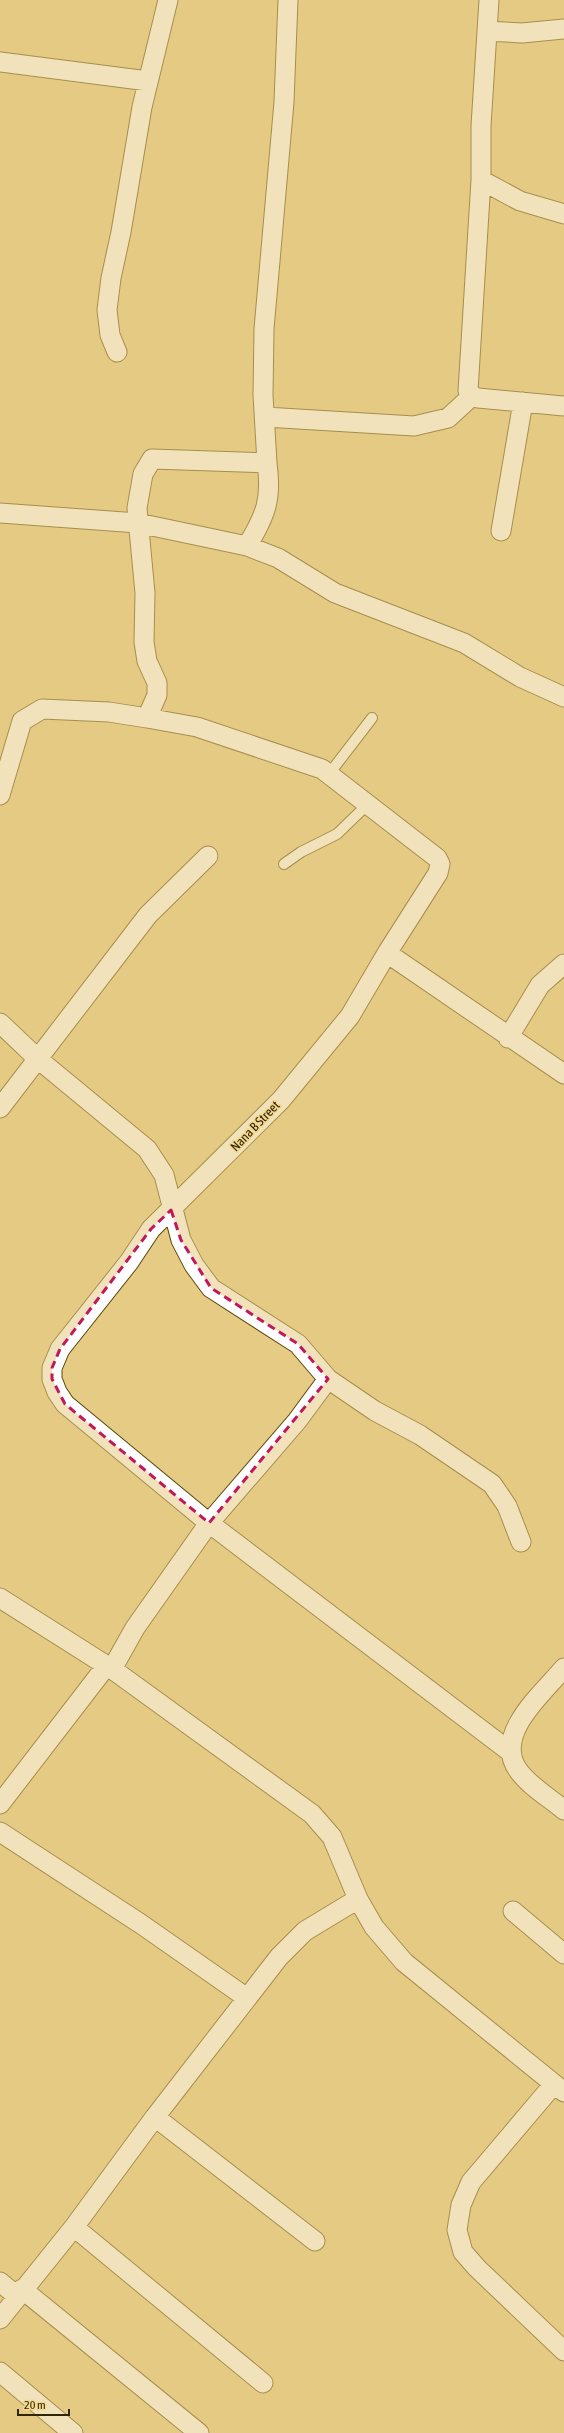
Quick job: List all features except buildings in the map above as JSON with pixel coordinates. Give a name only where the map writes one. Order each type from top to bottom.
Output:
[{"type":"street","points":[[117,352],[110,335],[107,310],[110,278],[122,232],[148,81],[168,0]]},
{"type":"street","points":[[247,546],[267,509],[270,487],[264,417],[264,329],[284,102],[288,0]]},
{"type":"street","points":[[489,0],[481,126],[482,180],[468,391],[472,396],[564,406]]},
{"type":"street","points":[[487,31],[522,33],[564,29]]},
{"type":"street","points":[[0,62],[148,81]]},
{"type":"street","points":[[482,180],[520,201],[564,214]]},
{"type":"street","points":[[264,417],[414,426],[448,418],[472,396]]},
{"type":"street","points":[[501,531],[523,402]]},
{"type":"street","points":[[146,718],[157,695],[157,683],[147,661],[144,642],[145,593],[138,523],[139,492],[143,474],[152,459],[267,463]]},
{"type":"street","points":[[0,513],[138,523],[247,546],[278,558],[335,594],[464,643],[520,677],[564,697]]},
{"type":"street","points":[[0,795],[22,721],[42,709],[109,712],[197,727],[295,758],[322,769],[367,805]]},
{"type":"street","name":"Nana B Street","points":[[209,1523],[65,1404],[57,1392],[52,1379],[52,1368],[60,1349],[129,1262],[151,1229],[172,1210],[198,1181],[238,1144],[281,1100],[350,1016],[386,953],[438,872],[440,864],[437,858],[367,805]]},
{"type":"street","points":[[0,1108],[148,915],[208,856]]},
{"type":"street","points":[[386,953],[508,1038],[564,1074]]},
{"type":"street","points":[[508,1038],[540,985],[564,964]]},
{"type":"street","points":[[0,1023],[9,1034],[38,1059],[147,1149],[164,1175],[181,1240],[194,1265],[211,1288],[241,1309],[298,1344],[328,1379],[375,1411],[420,1435],[492,1484],[507,1506],[521,1542]]},
{"type":"street","points":[[0,1804],[109,1667],[209,1523],[297,1421],[328,1379]]},
{"type":"street","points":[[209,1523],[509,1751],[518,1771],[564,1810]]},
{"type":"street","points":[[0,1598],[109,1667],[312,1814],[332,1837],[358,1899],[374,1927],[404,1962],[559,2088],[471,2182],[461,2205],[457,2230],[463,2252],[477,2268],[564,2351]]},
{"type":"street","points":[[509,1751],[511,1737],[517,1725],[564,1668]]},
{"type":"street","points":[[0,1832],[141,1924],[247,1998]]},
{"type":"street","points":[[0,2319],[74,2226],[155,2117],[279,1957],[306,1931],[358,1899]]},
{"type":"street","points":[[513,1911],[564,1954]]},
{"type":"street","points":[[155,2117],[315,2241]]},
{"type":"street","points":[[74,2226],[263,2383]]},
{"type":"street","points":[[0,2282],[20,2293],[199,2433]]},
{"type":"street","points":[[0,2372],[73,2433]]},
{"type":"lane","points":[[329,774],[372,718]]},
{"type":"lane","points":[[284,864],[301,852],[337,834],[367,805]]},
{"type":"highlighted area","points":[[171,1210],[181,1240],[211,1288],[298,1344],[328,1379],[209,1523],[65,1404],[52,1379],[52,1368],[60,1349],[151,1229]]}]
